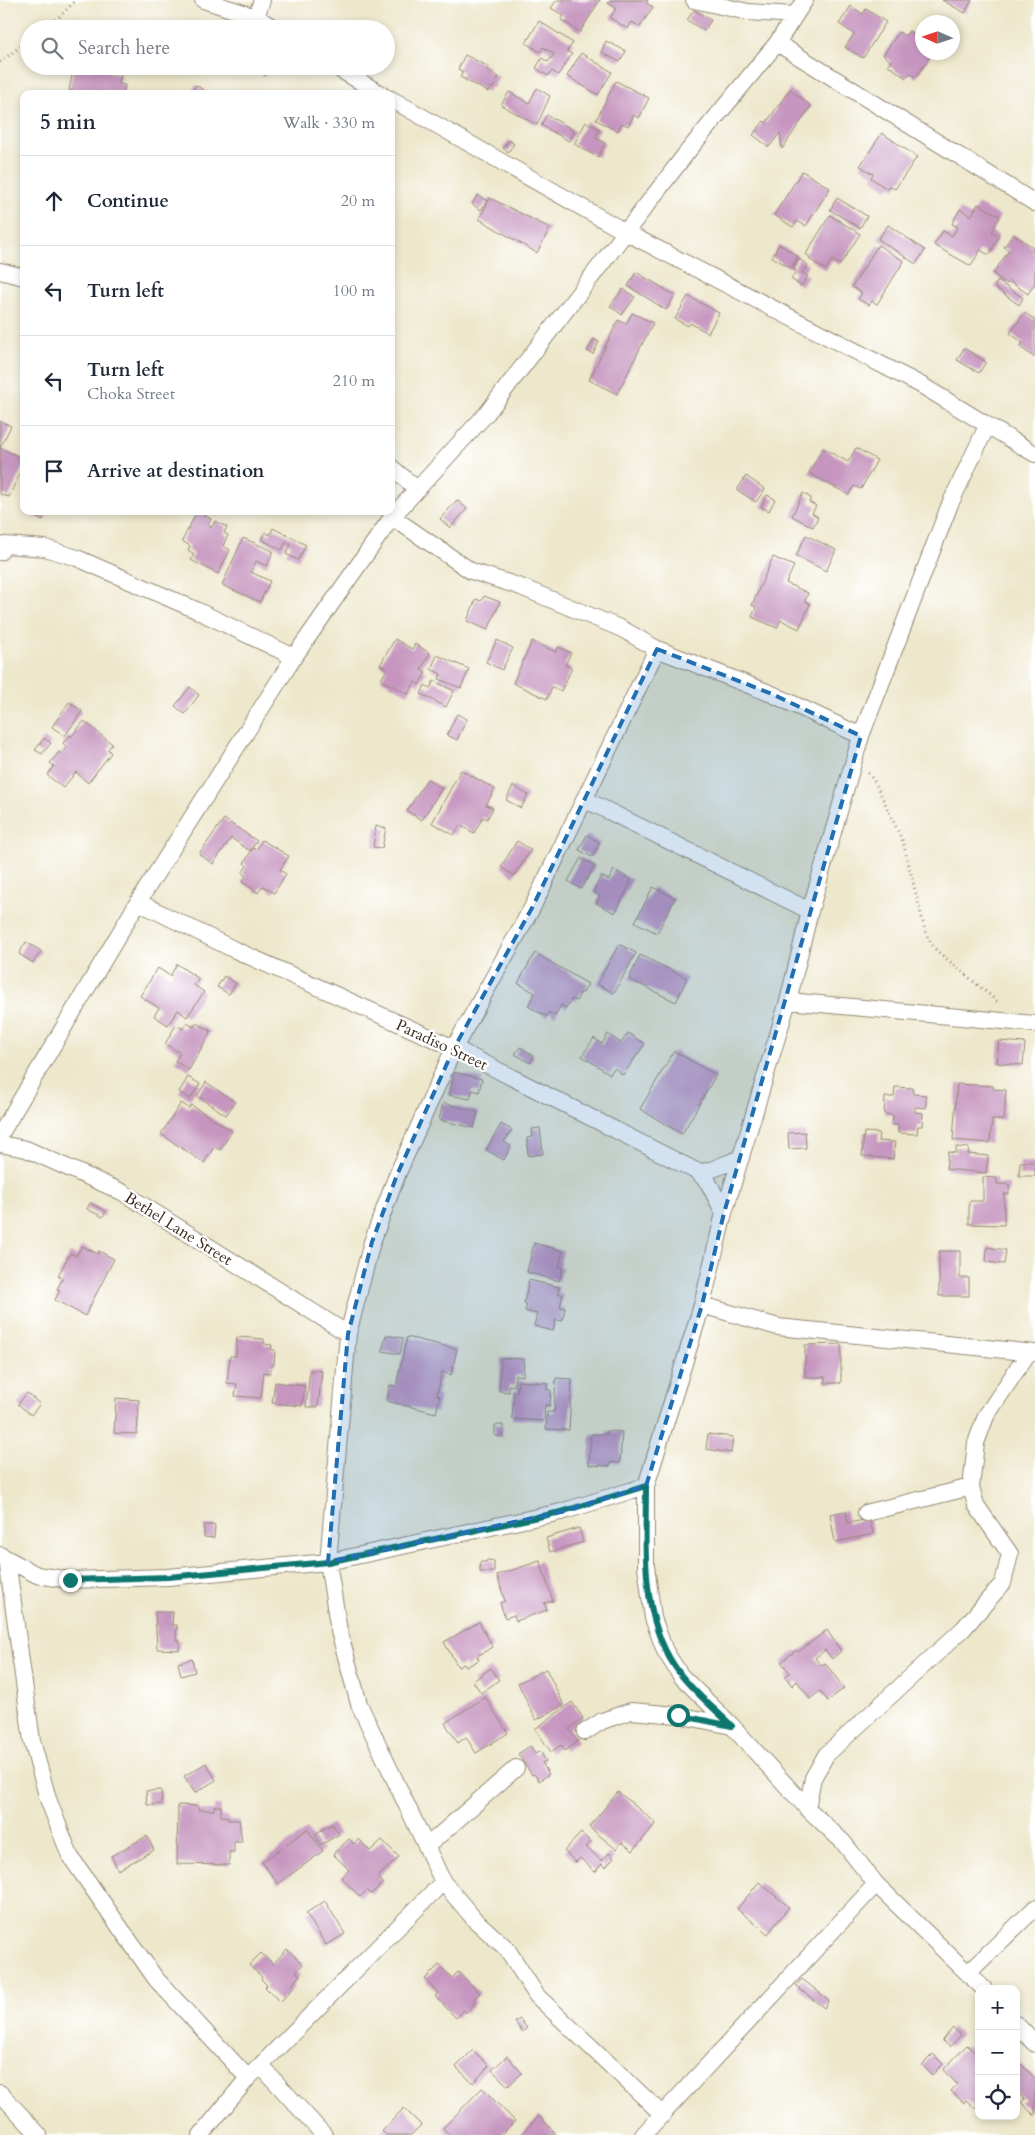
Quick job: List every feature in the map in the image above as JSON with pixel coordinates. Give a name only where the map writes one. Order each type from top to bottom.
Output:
[{"type":"street","points":[[203,0],[261,20]]},
{"type":"street","points":[[256,17],[262,0]]},
{"type":"street","points":[[694,0],[748,12],[795,15]]},
{"type":"street","points":[[395,514],[487,413],[683,158],[777,43],[805,0]]},
{"type":"street","points":[[777,43],[1035,203]]},
{"type":"street","points":[[349,75],[374,90]]},
{"type":"street","points":[[395,101],[627,233],[921,386],[1035,454]]},
{"type":"street","points":[[0,271],[20,276]]},
{"type":"street","points":[[980,1985],[876,1884],[844,1842],[807,1808],[732,1726],[681,1676],[665,1651],[653,1618],[646,1566],[646,1486],[702,1305],[724,1214],[788,1001],[810,911],[857,756],[861,736],[950,504],[988,426]]},
{"type":"street","points":[[395,470],[417,489]]},
{"type":"street","points":[[0,1135],[138,902],[294,657],[392,517],[471,571],[549,598],[622,629],[656,649],[772,694],[861,736]]},
{"type":"street","points":[[2,547],[45,548],[77,558],[196,610],[294,657]]},
{"type":"street","points":[[656,649],[532,908],[454,1048],[397,1175],[372,1242],[348,1334],[328,1562],[340,1632],[359,1704],[443,1882],[475,1920],[507,1949],[537,1996],[663,2115]]},
{"type":"street","points":[[584,799],[810,911]]},
{"type":"street","name":"Paradiso Street","points":[[138,902],[232,949],[454,1048],[698,1172],[708,1182],[724,1214]]},
{"type":"street","points":[[788,1001],[1035,1024]]},
{"type":"street","name":"Bethel Lane Street","points":[[0,1144],[26,1149],[122,1192],[348,1334]]},
{"type":"street","points":[[698,1172],[708,1171],[741,1158]]},
{"type":"street","points":[[702,1305],[778,1327],[1032,1353]]},
{"type":"street","points":[[807,1808],[813,1778],[826,1754],[963,1629],[1002,1583],[1010,1554],[976,1505],[971,1487],[976,1443],[986,1416],[1032,1353]]},
{"type":"street","points":[[4,1557],[37,1575],[70,1580],[168,1577],[328,1562],[561,1512],[646,1486]]},
{"type":"street","points":[[866,1513],[971,1487]]},
{"type":"street","points":[[4,1557],[32,1741],[48,1799],[70,1856],[156,1979],[248,2078]]},
{"type":"street","points":[[586,1732],[602,1721],[631,1711],[678,1715],[732,1726]]},
{"type":"street","points":[[426,1847],[516,1768]]},
{"type":"street","points":[[201,2135],[248,2078],[443,1882]]},
{"type":"street","points":[[643,2135],[876,1884]]},
{"type":"street","points":[[969,1972],[1035,1908]]},
{"type":"street","points":[[1020,2028],[1035,2044]]},
{"type":"street","points":[[261,2066],[324,2135]]},
{"type":"street","points":[[0,2093],[39,2135]]},
{"type":"path","points":[[55,20],[76,0]]},
{"type":"path","points":[[0,62],[20,47]]},
{"type":"path","points":[[857,756],[875,782],[904,842],[926,934],[934,948],[1000,1004]]},
{"type":"highlighted area","points":[[657,649],[772,694],[861,736],[724,1213],[702,1305],[646,1486],[561,1512],[328,1562],[348,1334],[372,1242],[397,1175],[454,1048],[532,908]]},
{"type":"building","points":[[557,0],[600,0],[580,32],[561,20],[564,16],[551,8]]},
{"type":"building","points":[[611,0],[648,0],[646,3],[653,7],[640,27],[632,22],[628,29],[610,18],[616,8],[608,3]]},
{"type":"building","points":[[942,0],[972,0],[965,13]]},
{"type":"building","points":[[851,6],[863,14],[866,9],[886,22],[863,58],[845,47],[854,34],[839,24]]},
{"type":"building","points":[[694,10],[711,20],[704,31],[687,20]]},
{"type":"building","points":[[539,21],[573,43],[567,51],[572,54],[558,75],[552,71],[548,76],[536,68],[542,58],[548,62],[554,54],[543,47],[540,52],[526,43]]},
{"type":"building","points":[[909,31],[915,35],[915,60],[928,60],[916,78],[910,73],[906,78],[888,65],[891,61],[883,55],[899,32],[905,36]]},
{"type":"building","points":[[606,41],[626,51],[620,62],[601,52]]},
{"type":"building","points":[[581,53],[612,72],[598,95],[567,76]]},
{"type":"building","points":[[465,55],[489,67],[487,71],[499,77],[493,88],[490,87],[488,92],[460,77],[463,72],[458,69]]},
{"type":"building","points":[[72,75],[121,75],[119,84],[125,85],[124,90],[69,90]]},
{"type":"building","points":[[616,81],[649,98],[639,118],[634,115],[628,126],[622,123],[618,131],[596,120]]},
{"type":"building","points":[[196,85],[203,90],[193,90]]},
{"type":"building","points":[[537,88],[550,96],[537,125],[501,105],[509,92],[529,103]]},
{"type":"building","points":[[790,89],[811,106],[782,149],[780,133],[769,147],[753,135],[764,121],[766,123]]},
{"type":"building","points":[[547,115],[575,131],[569,141],[541,125]]},
{"type":"building","points":[[586,122],[600,129],[595,137],[605,143],[598,157],[574,144]]},
{"type":"building","points":[[882,133],[917,157],[895,189],[889,186],[887,189],[871,178],[873,174],[860,166]]},
{"type":"building","points":[[509,140],[514,144],[508,152],[503,148]]},
{"type":"building","points":[[802,171],[830,188],[806,226],[797,221],[793,227],[774,215]]},
{"type":"building","points":[[478,195],[487,201],[481,210],[472,204]]},
{"type":"building","points":[[490,198],[550,228],[537,253],[479,219]]},
{"type":"building","points":[[837,198],[867,216],[860,228],[830,210]]},
{"type":"building","points":[[978,204],[1000,216],[992,232],[999,236],[989,255],[980,250],[971,266],[934,245],[943,231],[952,236],[958,227],[952,224],[960,209],[971,216]]},
{"type":"building","points":[[830,215],[860,234],[840,265],[832,260],[826,270],[809,259],[810,257],[806,254]]},
{"type":"building","points":[[888,225],[925,250],[916,264],[878,239]]},
{"type":"building","points":[[1013,234],[1034,248],[1032,252],[1035,254],[1035,283],[1028,294],[1009,281],[1007,284],[993,274],[1009,250],[1004,247]]},
{"type":"building","points":[[779,244],[798,256],[791,268],[772,257]]},
{"type":"building","points":[[878,245],[904,261],[877,304],[872,301],[869,305],[858,299],[862,293],[852,287]]},
{"type":"building","points":[[799,259],[808,265],[802,273],[808,276],[801,286],[791,279],[796,271],[793,269]]},
{"type":"building","points":[[636,272],[675,295],[666,310],[628,286]]},
{"type":"building","points":[[998,281],[1023,298],[1019,305],[994,287]]},
{"type":"building","points":[[623,289],[635,297],[622,315],[610,306]]},
{"type":"building","points":[[688,296],[719,313],[708,333],[690,323],[688,326],[675,319]]},
{"type":"building","points":[[632,313],[653,323],[617,394],[589,380],[618,320],[626,324]]},
{"type":"building","points":[[1025,313],[1035,320],[1035,358],[1020,347],[1023,343],[1010,333]]},
{"type":"building","points":[[594,339],[599,342],[593,354],[587,351]]},
{"type":"building","points":[[964,348],[986,362],[979,373],[957,360]]},
{"type":"building","points":[[0,421],[11,426],[0,448]]},
{"type":"building","points":[[0,448],[20,457],[20,473],[9,497],[0,494]]},
{"type":"building","points":[[823,448],[848,462],[856,448],[877,460],[861,489],[854,486],[849,495],[809,473]]},
{"type":"building","points":[[746,476],[765,489],[756,502],[737,490]]},
{"type":"building","points":[[803,493],[811,498],[809,502],[816,506],[812,513],[818,517],[813,527],[792,516]]},
{"type":"building","points":[[767,495],[775,499],[769,511],[761,507]]},
{"type":"building","points":[[457,500],[467,509],[450,528],[440,519]]},
{"type":"building","points":[[30,515],[45,515],[43,520]]},
{"type":"building","points":[[195,515],[204,515],[211,519],[208,525],[212,527],[215,521],[227,527],[224,533],[228,535],[223,546],[230,550],[218,574],[191,560],[194,554],[188,550],[190,546],[182,541]]},
{"type":"building","points":[[273,528],[306,545],[298,560],[286,554],[291,545],[286,542],[282,550],[261,539],[265,532],[270,535]]},
{"type":"building","points":[[806,535],[836,550],[826,571],[796,556]]},
{"type":"building","points":[[243,538],[273,551],[267,566],[256,561],[251,572],[270,581],[260,602],[222,585]]},
{"type":"building","points":[[773,557],[794,566],[786,583],[808,593],[805,601],[810,604],[799,629],[781,620],[777,628],[752,617],[756,607],[752,605]]},
{"type":"building","points":[[484,596],[500,602],[488,630],[467,621],[476,599],[481,601]]},
{"type":"building","points":[[395,639],[412,649],[415,644],[430,653],[421,669],[426,672],[419,685],[415,682],[408,694],[381,680],[387,669],[380,665]]},
{"type":"building","points":[[497,640],[513,648],[502,670],[486,662]]},
{"type":"building","points":[[532,641],[556,652],[558,647],[571,653],[565,665],[572,668],[561,691],[552,687],[547,699],[513,683]]},
{"type":"building","points":[[437,655],[469,669],[461,688],[439,679],[441,674],[431,669]]},
{"type":"building","points":[[434,681],[454,691],[446,707],[421,694],[425,685],[430,688]]},
{"type":"building","points":[[190,687],[199,695],[185,714],[175,706]]},
{"type":"building","points":[[69,702],[82,711],[65,736],[52,727]]},
{"type":"building","points":[[457,714],[467,719],[457,740],[447,735]]},
{"type":"building","points":[[84,721],[112,744],[108,749],[111,753],[88,783],[76,772],[63,788],[47,775],[54,766],[50,763],[59,752],[61,754],[67,747],[63,743],[70,735],[71,737]]},
{"type":"building","points":[[44,738],[51,743],[42,754],[35,750]]},
{"type":"building","points":[[461,770],[495,789],[486,805],[493,808],[487,819],[483,817],[474,833],[460,825],[454,835],[432,823]]},
{"type":"building","points":[[427,779],[442,788],[422,820],[407,811]]},
{"type":"building","points":[[513,786],[528,795],[521,808],[506,800]]},
{"type":"building","points":[[224,819],[257,841],[250,851],[231,838],[213,864],[199,854]]},
{"type":"building","points":[[376,826],[386,828],[382,848],[373,847]]},
{"type":"building","points":[[587,835],[600,843],[592,857],[579,850]]},
{"type":"building","points":[[262,840],[289,856],[280,870],[286,874],[274,893],[263,886],[258,893],[242,882],[246,876],[242,873],[247,866],[244,863],[253,848],[256,850]]},
{"type":"building","points":[[517,841],[531,850],[514,876],[501,867]]},
{"type":"building","points":[[581,858],[595,866],[581,889],[568,881]]},
{"type":"building","points":[[614,870],[632,880],[615,913],[596,903],[600,896],[593,892],[601,876],[609,880]]},
{"type":"building","points":[[653,887],[675,898],[657,933],[635,922]]},
{"type":"building","points":[[26,942],[41,951],[33,963],[19,954]]},
{"type":"building","points":[[619,944],[636,953],[614,993],[597,984]]},
{"type":"building","points":[[535,953],[588,984],[576,1001],[572,999],[566,1008],[561,1005],[555,1016],[549,1012],[547,1017],[528,1006],[535,993],[518,983]]},
{"type":"building","points":[[640,955],[687,978],[676,1002],[629,979]]},
{"type":"building","points":[[177,964],[199,979],[194,985],[204,992],[187,1017],[178,1010],[168,1025],[154,1016],[159,1008],[140,996],[158,968],[170,976]]},
{"type":"building","points":[[224,976],[236,983],[229,994],[217,987]]},
{"type":"building","points":[[187,1023],[194,1027],[196,1023],[211,1031],[189,1070],[175,1061],[180,1053],[165,1044],[176,1025],[183,1029]]},
{"type":"building","points":[[628,1033],[645,1044],[623,1075],[614,1068],[610,1074],[582,1056],[594,1038],[602,1044],[608,1034],[621,1043]]},
{"type":"building","points":[[999,1041],[1025,1043],[1023,1065],[997,1063]]},
{"type":"building","points":[[520,1047],[534,1056],[530,1063],[515,1054]]},
{"type":"building","points":[[674,1051],[716,1075],[682,1134],[640,1109]]},
{"type":"building","points":[[454,1072],[482,1079],[479,1092],[472,1090],[470,1099],[449,1095]]},
{"type":"building","points":[[188,1077],[200,1084],[190,1099],[179,1092]]},
{"type":"building","points":[[206,1082],[235,1102],[226,1115],[197,1096]]},
{"type":"building","points":[[957,1084],[993,1086],[993,1089],[1006,1090],[1004,1120],[992,1120],[990,1143],[953,1140]]},
{"type":"building","points":[[895,1087],[913,1088],[913,1094],[926,1095],[926,1108],[915,1107],[915,1112],[923,1113],[922,1126],[918,1126],[917,1134],[898,1133],[898,1125],[892,1125],[893,1115],[884,1114],[885,1097],[894,1097]]},
{"type":"building","points":[[181,1103],[189,1108],[191,1105],[232,1131],[220,1150],[214,1147],[204,1163],[161,1134]]},
{"type":"building","points":[[443,1103],[478,1112],[474,1128],[439,1120]]},
{"type":"building","points":[[501,1124],[512,1130],[504,1142],[511,1146],[504,1160],[486,1150]]},
{"type":"building","points":[[540,1128],[543,1154],[528,1156],[527,1138],[533,1137],[532,1129]]},
{"type":"building","points":[[805,1132],[806,1148],[789,1149],[788,1133]]},
{"type":"building","points":[[864,1132],[879,1133],[878,1141],[895,1142],[893,1159],[862,1156]]},
{"type":"building","points":[[956,1147],[969,1148],[968,1154],[988,1156],[986,1173],[946,1169],[948,1152],[956,1153]]},
{"type":"building","points":[[1020,1162],[1035,1162],[1035,1176],[1019,1176]]},
{"type":"building","points":[[983,1177],[997,1178],[997,1184],[1009,1184],[1009,1194],[1004,1194],[1004,1225],[969,1224],[969,1201],[983,1201]]},
{"type":"building","points":[[90,1203],[106,1211],[103,1217],[87,1209]]},
{"type":"building","points":[[534,1243],[563,1251],[559,1267],[563,1267],[559,1281],[527,1272]]},
{"type":"building","points":[[82,1246],[98,1254],[99,1251],[114,1259],[85,1316],[55,1300],[60,1290],[57,1289],[63,1278],[58,1276],[70,1253],[76,1256]]},
{"type":"building","points":[[987,1247],[1006,1250],[1004,1264],[986,1262]]},
{"type":"building","points":[[939,1251],[960,1251],[960,1278],[969,1278],[969,1296],[939,1296]]},
{"type":"building","points":[[529,1280],[559,1287],[558,1293],[563,1295],[560,1307],[565,1308],[562,1321],[556,1320],[553,1331],[534,1326],[537,1314],[525,1311],[527,1304],[524,1303]]},
{"type":"building","points":[[386,1335],[403,1338],[400,1354],[382,1351]]},
{"type":"building","points":[[237,1337],[264,1339],[264,1344],[272,1345],[271,1350],[275,1350],[274,1365],[271,1365],[270,1373],[264,1372],[261,1398],[235,1396],[237,1384],[227,1383],[230,1356],[236,1356]]},
{"type":"building","points":[[407,1337],[457,1349],[451,1375],[442,1372],[437,1395],[440,1396],[436,1413],[387,1401],[390,1385],[396,1386]]},
{"type":"building","points":[[841,1344],[841,1383],[825,1383],[825,1377],[805,1377],[805,1345]]},
{"type":"building","points":[[501,1358],[524,1359],[523,1376],[515,1375],[514,1386],[509,1385],[509,1392],[499,1391]]},
{"type":"building","points":[[310,1370],[322,1371],[318,1407],[306,1407]]},
{"type":"building","points":[[556,1378],[572,1379],[569,1430],[546,1429],[547,1412],[554,1412]]},
{"type":"building","points":[[518,1381],[547,1383],[547,1390],[551,1390],[550,1406],[545,1405],[544,1421],[512,1419],[514,1391],[517,1392]]},
{"type":"building","points":[[275,1382],[305,1386],[302,1406],[272,1403]]},
{"type":"building","points":[[27,1393],[40,1404],[31,1415],[18,1404]]},
{"type":"building","points":[[116,1398],[139,1400],[137,1434],[114,1433]]},
{"type":"building","points":[[495,1425],[503,1425],[502,1437],[495,1436]]},
{"type":"building","points":[[607,1431],[622,1432],[620,1463],[611,1462],[610,1466],[589,1465],[591,1434],[607,1434]]},
{"type":"building","points":[[708,1434],[733,1437],[731,1453],[706,1449]]},
{"type":"building","points":[[846,1511],[848,1523],[870,1519],[873,1534],[835,1542],[830,1514]]},
{"type":"building","points":[[204,1525],[215,1525],[214,1538],[204,1537]]},
{"type":"building","points":[[579,1528],[583,1542],[550,1552],[546,1538]]},
{"type":"building","points":[[487,1560],[494,1561],[494,1572],[480,1572],[480,1562],[486,1562]]},
{"type":"building","points":[[540,1561],[553,1601],[544,1603],[547,1610],[516,1621],[514,1615],[505,1618],[500,1603],[505,1601],[497,1575]]},
{"type":"building","points":[[155,1612],[173,1612],[172,1625],[177,1625],[176,1640],[180,1640],[179,1650],[157,1649]]},
{"type":"building","points":[[479,1622],[493,1647],[477,1656],[479,1660],[466,1667],[464,1664],[458,1667],[444,1642]]},
{"type":"building","points":[[827,1630],[841,1651],[832,1659],[825,1650],[815,1658],[821,1665],[825,1663],[844,1688],[828,1701],[820,1691],[810,1699],[797,1681],[792,1686],[785,1676],[790,1673],[781,1662]]},
{"type":"building","points":[[192,1659],[195,1672],[181,1676],[178,1663]]},
{"type":"building","points":[[491,1668],[499,1680],[481,1693],[473,1681]]},
{"type":"building","points":[[546,1669],[564,1705],[536,1720],[518,1683]]},
{"type":"building","points":[[485,1697],[508,1733],[476,1753],[466,1737],[458,1743],[445,1723]]},
{"type":"building","points":[[572,1702],[583,1718],[569,1729],[578,1741],[565,1751],[561,1745],[551,1752],[535,1729]]},
{"type":"building","points":[[530,1746],[535,1754],[540,1751],[546,1761],[542,1763],[549,1774],[539,1781],[534,1774],[532,1775],[518,1754]]},
{"type":"building","points":[[206,1763],[216,1780],[195,1793],[184,1776]]},
{"type":"building","points":[[161,1790],[162,1804],[147,1805],[146,1791]]},
{"type":"building","points":[[618,1792],[656,1823],[633,1851],[622,1842],[616,1849],[589,1827]]},
{"type":"building","points":[[178,1805],[199,1806],[198,1810],[214,1810],[214,1806],[221,1806],[221,1816],[228,1817],[228,1820],[239,1820],[242,1842],[234,1842],[234,1852],[229,1852],[229,1865],[177,1864]]},
{"type":"building","points":[[332,1824],[339,1834],[321,1845],[315,1834]]},
{"type":"building","points":[[307,1829],[323,1851],[278,1884],[262,1862]]},
{"type":"building","points":[[581,1833],[591,1842],[586,1847],[602,1861],[609,1853],[614,1858],[605,1868],[602,1864],[595,1872],[580,1858],[576,1862],[564,1851]]},
{"type":"building","points":[[147,1836],[154,1850],[118,1870],[111,1856]]},
{"type":"building","points":[[349,1839],[354,1844],[359,1839],[370,1851],[382,1840],[399,1857],[378,1877],[383,1883],[371,1894],[367,1890],[360,1897],[341,1877],[349,1870],[333,1854]]},
{"type":"building","points":[[759,1882],[789,1907],[768,1934],[737,1909]]},
{"type":"building","points":[[325,1901],[345,1934],[326,1945],[306,1913]]},
{"type":"building","points":[[287,1949],[303,1964],[296,1972],[300,1975],[292,1985],[294,1987],[280,2002],[265,1987],[267,1985],[261,1979],[262,1977],[249,1965],[261,1953],[273,1964]]},
{"type":"building","points":[[439,1965],[452,1978],[458,1972],[480,1993],[473,2000],[475,2003],[466,2013],[464,2010],[456,2018],[435,1996],[438,1993],[425,1979]]},
{"type":"building","points":[[802,1979],[829,2000],[824,2008],[796,1986]]},
{"type":"building","points":[[520,2019],[527,2028],[522,2032],[515,2022]]},
{"type":"building","points":[[953,2028],[961,2035],[950,2047],[942,2040]]},
{"type":"building","points":[[967,2045],[975,2053],[975,2108],[966,2100],[964,2103],[951,2091],[957,2084],[943,2070]]},
{"type":"building","points":[[473,2050],[489,2066],[473,2083],[456,2067]]},
{"type":"building","points":[[933,2054],[943,2064],[932,2075],[922,2065]]},
{"type":"building","points":[[507,2056],[522,2073],[508,2086],[492,2070]]},
{"type":"building","points":[[1020,2065],[1035,2078],[1035,2116],[1021,2102],[1025,2099],[1020,2095]]},
{"type":"building","points":[[482,2088],[515,2121],[501,2135],[450,2135],[443,2128]]},
{"type":"building","points":[[404,2108],[421,2125],[411,2135],[386,2135],[382,2131]]},
{"type":"building","points":[[539,2116],[557,2135],[520,2135]]},
{"type":"route","points":[[70,1580],[168,1577],[328,1562],[561,1512],[646,1486],[646,1566],[653,1618],[665,1651],[681,1676],[732,1726],[678,1715]]}]
